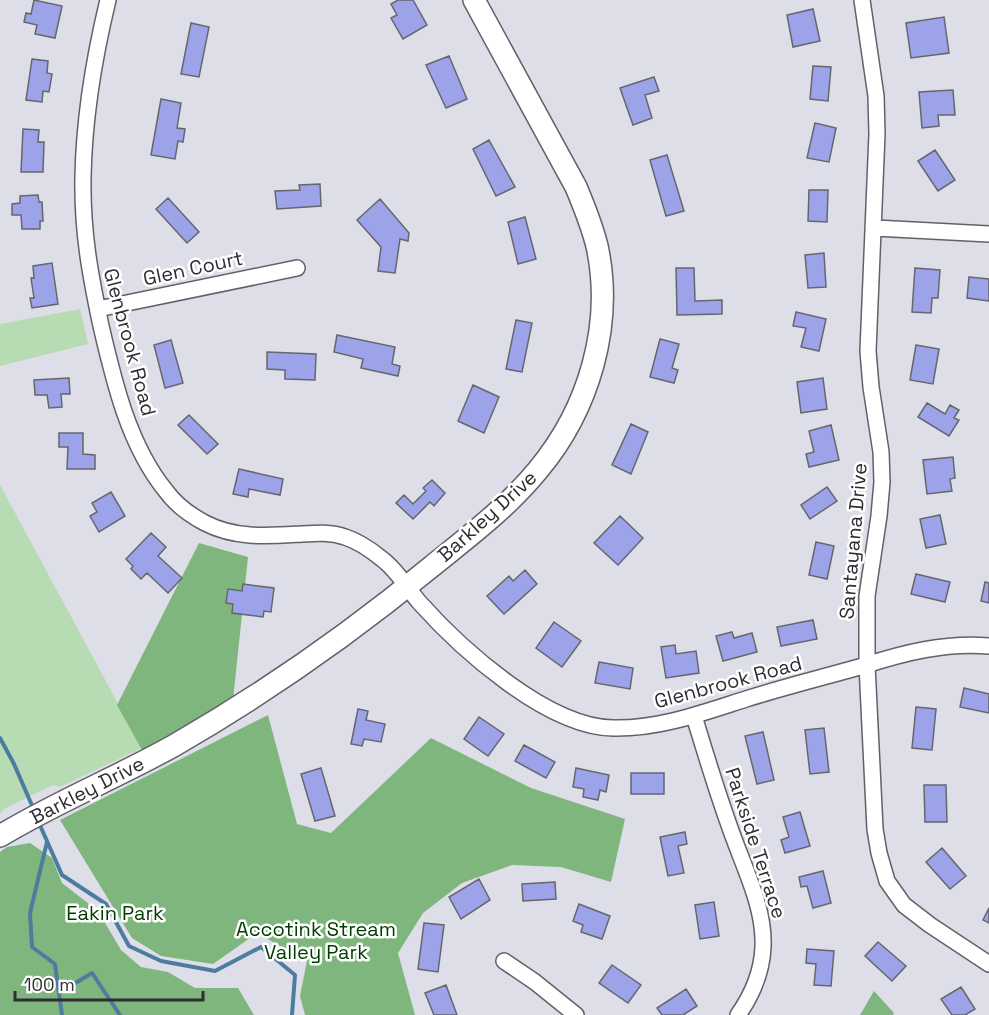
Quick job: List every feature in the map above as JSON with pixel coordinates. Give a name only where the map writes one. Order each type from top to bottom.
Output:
[{"type":"street","name":"Glenbrook Road","points":[[108,0],[92,81],[83,162],[87,260],[118,392],[136,440],[156,478],[177,504],[206,524],[238,535],[324,533],[348,538],[386,561],[421,604],[474,656],[547,708],[562,716],[594,726],[616,728],[666,722],[694,716],[887,657],[949,646],[989,646]]},
{"type":"street","name":"Barkley Drive","points":[[5,832],[174,745],[266,689],[336,641],[407,587],[509,501],[557,447],[575,416],[589,380],[601,319],[601,274],[597,246],[576,187],[474,0]]},
{"type":"street","name":"Santayana Drive","points":[[862,0],[876,96],[878,134],[868,351],[881,452],[882,482],[867,596],[867,664],[879,853],[887,881],[897,897],[915,914],[989,964]]},
{"type":"street","points":[[875,228],[989,234]]},
{"type":"street","name":"Glen Court","points":[[98,309],[297,268]]},
{"type":"street","name":"Parkside Terrace","points":[[694,716],[757,904],[763,929],[764,947],[758,977],[738,1015]]},
{"type":"street","points":[[504,961],[535,982],[576,1015]]},
{"type":"green space","points":[[80,309],[88,344],[0,366],[0,324]]},
{"type":"green space","points":[[0,485],[142,748],[60,787],[53,785],[4,809],[0,814]]},
{"type":"green space","points":[[199,543],[248,557],[233,700],[142,750],[117,705]]},
{"type":"green space","name":"Accotink Stream Valley Park","points":[[268,715],[297,824],[331,833],[431,738],[531,788],[625,819],[611,882],[561,867],[512,865],[462,883],[423,913],[398,953],[415,1015],[305,1015],[300,996],[307,961],[257,933],[213,964],[161,956],[132,938],[60,820]]},
{"type":"green space","points":[[30,843],[52,858],[62,883],[98,911],[121,950],[141,967],[168,972],[195,988],[238,988],[254,1015],[0,1015],[0,852],[7,847]]},
{"type":"green space","points":[[874,991],[894,1013],[893,1015],[860,1015]]},
{"type":"building","points":[[34,0],[62,6],[55,38],[35,34],[37,25],[24,22],[26,13],[31,14]]},
{"type":"building","points":[[398,0],[413,0],[427,25],[403,39],[391,18],[397,15],[391,4]]},
{"type":"building","points":[[813,9],[820,41],[793,47],[787,15]]},
{"type":"building","points":[[944,17],[949,53],[911,58],[906,23]]},
{"type":"building","points":[[191,23],[209,27],[199,77],[181,74]]},
{"type":"building","points":[[449,56],[467,99],[446,108],[426,65]]},
{"type":"building","points":[[32,59],[48,61],[47,73],[52,74],[49,92],[43,91],[42,102],[26,100]]},
{"type":"building","points":[[813,66],[831,67],[828,101],[810,99]]},
{"type":"building","points":[[654,77],[659,91],[645,95],[652,118],[633,125],[620,88]]},
{"type":"building","points":[[953,90],[955,115],[938,115],[939,126],[922,128],[919,92]]},
{"type":"building","points":[[161,99],[181,103],[177,128],[185,129],[183,142],[178,141],[175,159],[151,155]]},
{"type":"building","points":[[815,123],[836,128],[829,162],[807,158]]},
{"type":"building","points":[[23,129],[39,130],[38,142],[44,142],[43,172],[21,172]]},
{"type":"building","points":[[489,140],[515,187],[496,196],[473,149]]},
{"type":"building","points":[[935,150],[955,180],[938,191],[918,161]]},
{"type":"building","points":[[667,155],[684,211],[666,216],[650,160]]},
{"type":"building","points":[[320,184],[321,206],[277,209],[275,191],[300,190],[299,185]]},
{"type":"building","points":[[809,190],[828,190],[827,222],[808,221]]},
{"type":"building","points":[[38,195],[39,202],[42,202],[43,221],[40,221],[40,229],[22,229],[21,215],[12,215],[12,204],[20,203],[20,196]]},
{"type":"building","points":[[168,198],[199,232],[187,243],[156,209]]},
{"type":"building","points":[[380,199],[409,233],[408,241],[400,239],[395,273],[378,271],[381,247],[357,220]]},
{"type":"building","points":[[525,217],[536,259],[518,264],[508,222]]},
{"type":"building","points":[[824,253],[826,287],[808,288],[805,255]]},
{"type":"building","points":[[52,263],[58,304],[32,308],[30,298],[34,298],[31,278],[34,278],[33,266]]},
{"type":"building","points":[[676,268],[694,268],[695,301],[722,300],[722,314],[677,315]]},
{"type":"building","points":[[915,268],[940,270],[938,298],[932,298],[931,313],[912,312]]},
{"type":"building","points":[[969,277],[989,279],[989,301],[967,298]]},
{"type":"building","points":[[796,312],[826,319],[819,351],[801,347],[806,328],[793,326]]},
{"type":"building","points":[[516,320],[532,323],[522,372],[506,369]]},
{"type":"building","points":[[337,335],[395,347],[392,364],[400,366],[398,376],[361,368],[363,359],[334,352]]},
{"type":"building","points":[[660,339],[679,344],[672,368],[678,370],[674,383],[650,377]]},
{"type":"building","points":[[171,340],[183,383],[165,388],[154,345]]},
{"type":"building","points":[[916,345],[939,349],[933,384],[910,380]]},
{"type":"building","points":[[267,352],[316,354],[315,380],[285,379],[285,370],[267,369]]},
{"type":"building","points":[[69,378],[70,394],[61,394],[62,407],[49,408],[47,395],[35,395],[34,380]]},
{"type":"building","points":[[823,378],[827,409],[801,413],[797,382]]},
{"type":"building","points":[[473,385],[499,397],[484,433],[458,421]]},
{"type":"building","points":[[927,403],[945,414],[950,405],[959,410],[954,418],[959,420],[949,436],[918,417]]},
{"type":"building","points":[[189,415],[218,444],[207,454],[178,425]]},
{"type":"building","points":[[631,424],[648,432],[631,474],[612,465]]},
{"type":"building","points":[[831,425],[839,460],[809,467],[806,454],[814,452],[809,431]]},
{"type":"building","points":[[59,433],[83,433],[83,454],[95,455],[95,469],[67,469],[68,447],[59,447]]},
{"type":"building","points":[[953,457],[955,478],[950,479],[952,491],[927,494],[923,460]]},
{"type":"building","points":[[239,469],[283,479],[280,495],[249,489],[248,497],[233,494]]},
{"type":"building","points":[[432,480],[445,493],[434,506],[430,502],[413,519],[396,503],[404,495],[413,504],[426,491],[423,488]]},
{"type":"building","points":[[827,487],[837,501],[810,519],[801,505]]},
{"type":"building","points":[[111,492],[125,516],[99,532],[90,516],[97,512],[92,503]]},
{"type":"building","points":[[940,515],[946,544],[926,548],[920,519]]},
{"type":"building","points":[[620,516],[643,538],[618,565],[594,543]]},
{"type":"building","points":[[151,533],[166,547],[158,556],[182,578],[168,593],[147,573],[141,579],[131,569],[133,566],[126,559]]},
{"type":"building","points":[[816,542],[834,546],[827,579],[809,575]]},
{"type":"building","points":[[525,570],[537,584],[504,614],[487,596],[509,576],[513,581]]},
{"type":"building","points":[[916,574],[950,582],[945,602],[911,594]]},
{"type":"building","points":[[985,582],[989,583],[989,603],[981,601]]},
{"type":"building","points":[[243,584],[274,588],[271,612],[264,611],[263,617],[232,613],[233,604],[226,603],[228,589],[242,591]]},
{"type":"building","points":[[813,620],[817,639],[781,646],[777,627]]},
{"type":"building","points":[[554,622],[581,641],[562,667],[536,648]]},
{"type":"building","points":[[732,632],[734,638],[752,633],[757,652],[723,661],[716,636]]},
{"type":"building","points":[[675,645],[676,654],[696,651],[699,673],[666,678],[661,647]]},
{"type":"building","points":[[599,662],[633,668],[630,689],[595,683]]},
{"type":"building","points":[[964,688],[989,694],[989,713],[960,707]]},
{"type":"building","points":[[916,707],[936,709],[932,750],[912,748]]},
{"type":"building","points":[[358,709],[368,711],[366,720],[385,724],[381,742],[364,739],[362,746],[351,744]]},
{"type":"building","points":[[479,717],[504,734],[488,756],[464,739]]},
{"type":"building","points":[[824,728],[829,772],[810,774],[805,730]]},
{"type":"building","points":[[763,732],[774,780],[757,784],[745,736]]},
{"type":"building","points":[[524,745],[555,762],[546,778],[515,761]]},
{"type":"building","points":[[321,768],[335,816],[315,821],[301,774]]},
{"type":"building","points":[[576,768],[609,775],[606,792],[600,790],[598,800],[583,797],[584,789],[573,787]]},
{"type":"building","points":[[631,773],[664,773],[664,794],[631,794]]},
{"type":"building","points":[[924,785],[946,785],[947,822],[925,822]]},
{"type":"building","points":[[800,812],[810,846],[785,853],[781,840],[789,837],[783,817]]},
{"type":"building","points":[[685,832],[687,844],[678,846],[684,873],[668,876],[660,837]]},
{"type":"building","points":[[942,848],[966,876],[950,889],[926,862]]},
{"type":"building","points":[[823,871],[831,903],[813,908],[807,886],[801,887],[799,877]]},
{"type":"building","points":[[479,879],[490,900],[461,919],[449,897]]},
{"type":"building","points":[[555,882],[556,899],[523,901],[522,884]]},
{"type":"building","points":[[714,902],[719,936],[700,939],[695,905]]},
{"type":"building","points":[[579,904],[610,916],[602,939],[581,932],[583,925],[573,921]]},
{"type":"building","points":[[989,908],[989,923],[983,920]]},
{"type":"building","points":[[424,923],[444,925],[438,972],[418,969]]},
{"type":"building","points":[[878,942],[906,966],[892,981],[865,956]]},
{"type":"building","points":[[807,949],[834,951],[831,986],[814,985],[816,964],[806,963]]},
{"type":"building","points":[[612,965],[641,985],[628,1003],[599,983]]},
{"type":"building","points":[[446,985],[457,1015],[434,1015],[425,993]]},
{"type":"building","points":[[961,987],[975,1009],[965,1015],[952,1015],[941,999]]},
{"type":"building","points":[[686,989],[697,1006],[683,1015],[662,1015],[657,1008]]},
{"type":"waterway","points":[[0,738],[34,810]]},
{"type":"waterway","points":[[39,823],[62,875],[106,904],[129,946],[161,961],[215,971],[261,947],[295,975],[292,1015]]},
{"type":"waterway","points":[[47,842],[30,913],[32,947],[55,964],[59,993]]},
{"type":"waterway","points":[[62,1015],[59,993],[92,973],[120,1015]]},
{"type":"park label","name":"Eakin Park","points":[[115,913]]}]
